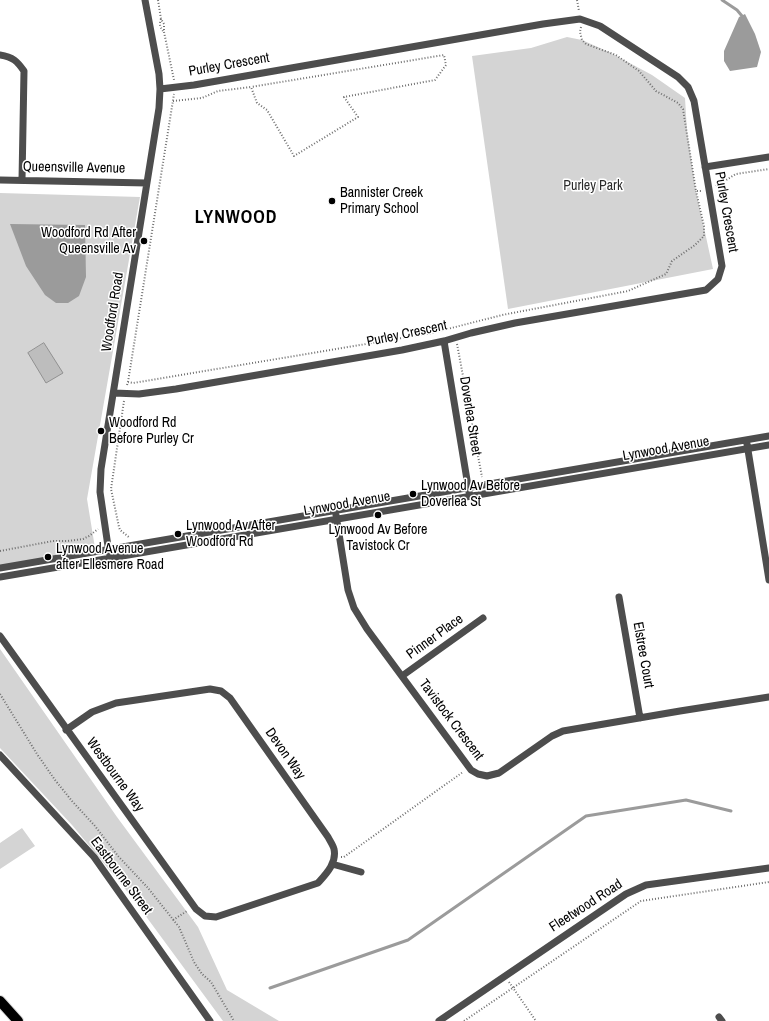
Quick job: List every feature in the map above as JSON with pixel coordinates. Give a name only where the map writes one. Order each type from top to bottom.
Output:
[{"type":"main road","points":[[0,1001],[18,1021]]},
{"type":"street","name":"Woodford Road","points":[[109,553],[100,492],[101,469],[159,108],[160,89],[154,46],[145,0]]},
{"type":"street","name":"Purley Crescent","points":[[114,393],[139,394],[402,350],[515,323],[706,290],[718,279],[722,266],[694,101],[688,87],[678,77],[600,26],[580,19],[160,89]]},
{"type":"street","points":[[0,55],[7,56],[18,61],[24,71],[22,180]]},
{"type":"street","points":[[705,167],[769,157]]},
{"type":"street","name":"Queensville Avenue","points":[[0,180],[147,183]]},
{"type":"street","name":"Doverlea Street","points":[[444,341],[470,496]]},
{"type":"street","name":"Lynwood Avenue","points":[[0,577],[109,553],[336,510],[769,436]]},
{"type":"street","points":[[746,440],[769,580]]},
{"type":"street","name":"Lynwood Avenue","points":[[0,568],[337,519],[769,445]]},
{"type":"street","name":"Tavistock Crescent","points":[[336,510],[348,590],[354,608],[367,630],[471,770],[478,774],[487,776],[499,773],[552,736],[563,731],[769,697]]},
{"type":"street","name":"Elstree Court","points":[[619,597],[640,718]]},
{"type":"street","name":"Pinner Place","points":[[402,676],[484,618]]},
{"type":"street","name":"Westbourne Way","points":[[0,636],[66,730],[196,909],[205,916],[216,917],[318,883],[327,873],[333,861]]},
{"type":"street","name":"Devon Way","points":[[66,730],[92,712],[116,703],[210,689],[221,691],[230,698],[328,837],[334,849],[333,861]]},
{"type":"street","name":"Eastbourne Street","points":[[0,754],[94,857],[210,1021]]},
{"type":"street","points":[[333,861],[361,872]]},
{"type":"street","name":"Fleetwood Road","points":[[439,1021],[626,894],[646,885],[769,868]]},
{"type":"path","points":[[0,551],[53,541],[83,539],[98,529],[119,527],[111,489],[173,101],[174,77],[164,32],[161,28],[158,0]]},
{"type":"path","points":[[128,382],[133,383],[432,333],[502,315],[628,291],[666,274],[672,261],[695,245],[704,236],[704,226],[696,191],[683,109],[678,103],[656,90],[639,71],[616,55],[586,44],[582,40],[580,32],[582,24],[577,0]]},
{"type":"path","points":[[173,101],[202,98],[218,91],[251,87],[444,55],[446,65],[434,80],[344,97],[358,117],[294,156],[266,110],[257,102],[251,87]]},
{"type":"path","points":[[696,191],[710,190],[736,174],[769,169]]},
{"type":"path","points":[[454,327],[481,477],[485,481],[486,485]]},
{"type":"path","points":[[0,694],[55,780],[95,826],[118,856],[148,888],[179,927],[194,962],[202,974],[211,982],[234,1021]]},
{"type":"path","points":[[333,861],[344,857],[469,767]]},
{"type":"path","points":[[464,1021],[641,901],[769,882]]},
{"type":"path","points":[[173,920],[194,906]]},
{"type":"path","points":[[505,976],[536,1021]]},
{"type":"green space","name":"Purley Park","points":[[567,37],[582,40],[609,52],[652,75],[685,98],[687,131],[696,191],[713,269],[508,309],[472,56],[531,48]]},
{"type":"green space","points":[[0,193],[140,197],[87,499],[95,548],[0,566]]},
{"type":"green space","points":[[0,649],[117,817],[198,927],[227,990],[279,1021],[223,1021],[131,896],[72,825],[0,748]]},
{"type":"green space","points":[[22,828],[35,846],[0,869],[0,843]]},
{"type":"shaded area","points":[[745,14],[755,34],[761,52],[757,67],[730,71],[724,61],[724,51],[739,17]]},
{"type":"shaded area","points":[[10,224],[85,225],[86,277],[79,296],[68,303],[56,303],[45,295],[26,266]]},
{"type":"building","points":[[44,343],[63,373],[46,383],[28,353]]},
{"type":"waterway","points":[[722,0],[737,10],[742,16]]},
{"type":"waterway","points":[[270,988],[408,940],[586,816],[686,800],[731,811]]},
{"type":"place","name":"Bannister Creek Primary School","points":[[332,201]]},
{"type":"place","name":"Woodford Rd After Queensville Av","points":[[144,241]]},
{"type":"place","name":"Woodford Rd Before Purley Cr","points":[[101,431]]},
{"type":"place","name":"Lynwood Av Before Doverlea St","points":[[413,494]]},
{"type":"place","name":"Lynwood Av Before Tavistock Cr","points":[[378,515]]},
{"type":"place","name":"Lynwood Av After Woodford Rd","points":[[178,534]]},
{"type":"place","name":"Lynwood Avenue after Ellesmere Road","points":[[48,557]]},
{"type":"district","name":"LYNWOOD","points":[[236,218]]}]
